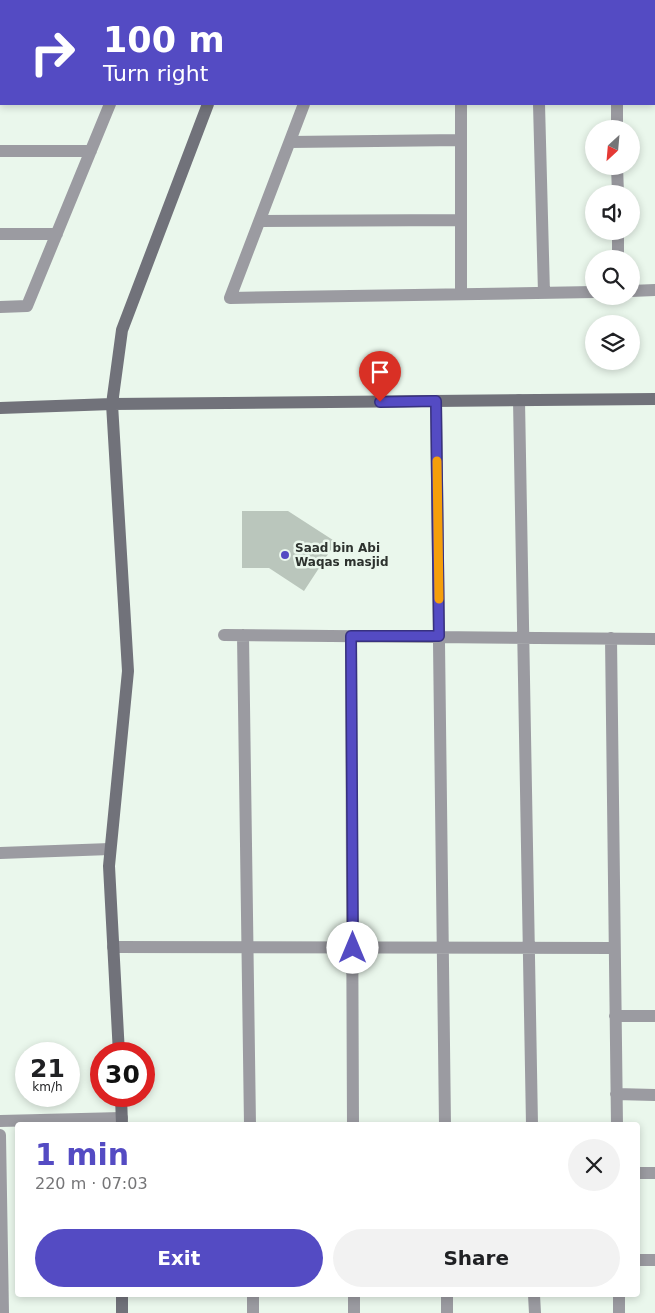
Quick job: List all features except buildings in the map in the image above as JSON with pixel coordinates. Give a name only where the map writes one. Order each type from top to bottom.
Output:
[{"type":"street","points":[[0,307],[27,306],[110,105]]},
{"type":"street","points":[[117,1042],[109,866],[128,671],[112,404],[122,330],[208,105]]},
{"type":"street","points":[[304,105],[230,298],[585,292]]},
{"type":"street","points":[[461,105],[461,294]]},
{"type":"street","points":[[539,105],[544,293]]},
{"type":"street","points":[[617,105],[617,120]]},
{"type":"street","points":[[290,142],[461,140]]},
{"type":"street","points":[[0,151],[91,151]]},
{"type":"street","points":[[260,221],[461,220]]},
{"type":"street","points":[[0,234],[57,234]]},
{"type":"street","points":[[640,291],[655,290]]},
{"type":"street","points":[[0,408],[112,404],[655,399]]},
{"type":"street","points":[[519,400],[532,1122]]},
{"type":"street","points":[[436,401],[445,1122]]},
{"type":"street","points":[[224,635],[655,639]]},
{"type":"street","points":[[243,635],[250,1122]]},
{"type":"street","points":[[351,636],[354,1122]]},
{"type":"street","points":[[611,638],[617,1122]]},
{"type":"street","points":[[0,853],[110,849]]},
{"type":"street","points":[[113,947],[614,948]]},
{"type":"street","points":[[615,1016],[655,1016]]},
{"type":"street","points":[[616,1094],[655,1095]]},
{"type":"street","points":[[0,1121],[122,1121],[121,1107]]},
{"type":"street","points":[[0,1135],[3,1313]]},
{"type":"street","points":[[640,1173],[655,1173]]},
{"type":"street","points":[[640,1260],[655,1260]]},
{"type":"street","points":[[122,1297],[122,1313]]},
{"type":"street","points":[[253,1297],[253,1313]]},
{"type":"street","points":[[354,1297],[354,1313]]},
{"type":"street","points":[[447,1297],[447,1313]]},
{"type":"street","points":[[534,1297],[535,1313]]},
{"type":"street","points":[[619,1297],[619,1313]]},
{"type":"slow traffic","points":[[437,461],[439,599]]},
{"type":"place","name":"Saad bin Abi Waqas masjid","points":[[285,555]]},
{"type":"route","points":[[353,948],[351,636],[439,636],[436,401],[380,402]]}]
